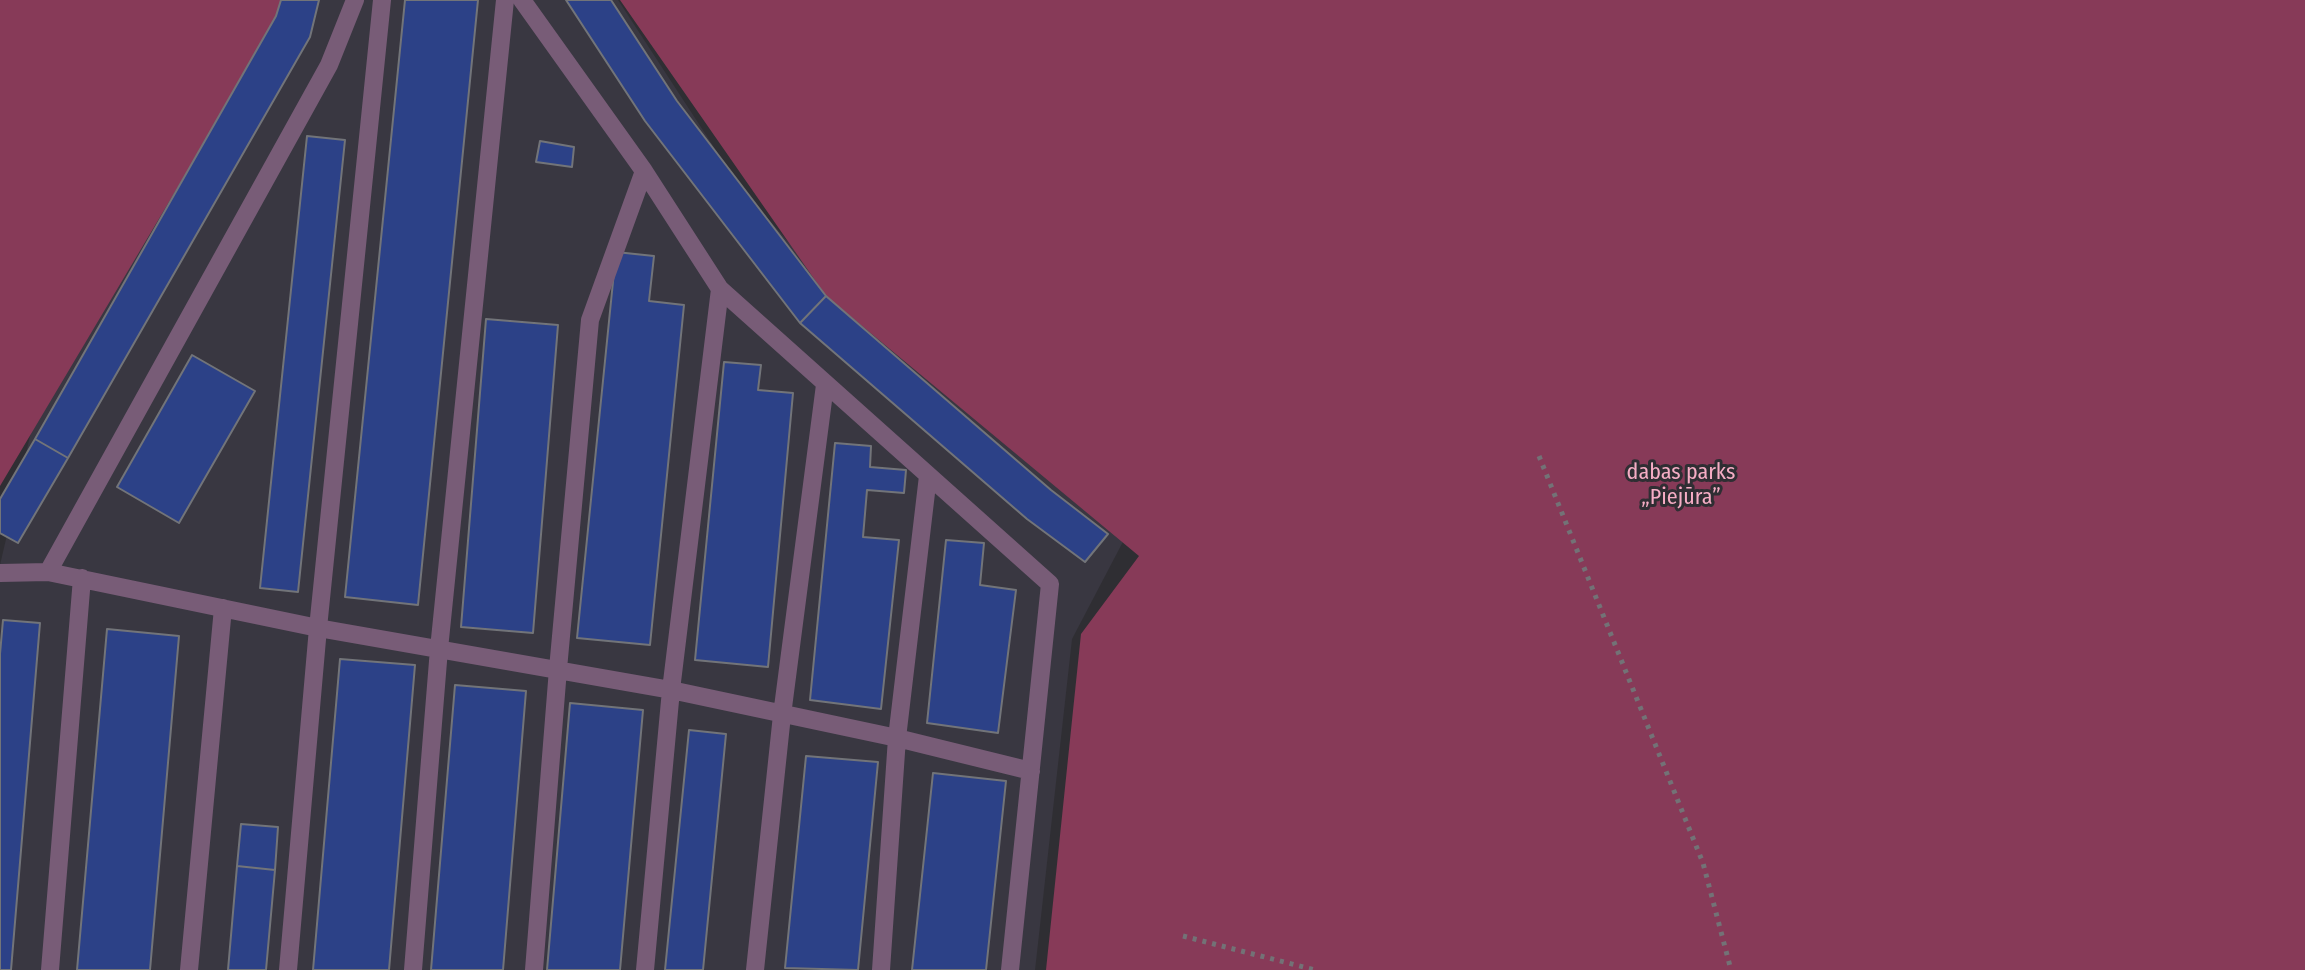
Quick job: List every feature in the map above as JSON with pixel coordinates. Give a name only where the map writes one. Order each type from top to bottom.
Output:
[{"type":"lane","points":[[48,572],[321,78],[355,0]]},
{"type":"lane","points":[[288,970],[318,628],[382,0]]},
{"type":"lane","points":[[413,970],[439,649],[505,0]]},
{"type":"lane","points":[[522,0],[644,171],[720,289],[1050,584],[1010,970]]},
{"type":"lane","points":[[534,970],[590,320],[644,171]]},
{"type":"lane","points":[[645,970],[671,690],[720,289]]},
{"type":"lane","points":[[755,970],[782,715],[825,385]]},
{"type":"lane","points":[[881,970],[897,738],[928,476]]},
{"type":"lane","points":[[0,573],[48,572],[318,628],[671,690],[897,738],[1031,771]]},
{"type":"lane","points":[[50,970],[82,578]]},
{"type":"lane","points":[[189,970],[223,608]]},
{"type":"path","points":[[1539,456],[1703,863],[1731,970]]},
{"type":"path","points":[[1183,936],[1315,970]]},
{"type":"shaded area","points":[[279,0],[618,0],[738,184],[797,252],[1127,534],[1072,639],[1035,970],[0,970],[0,565],[31,432]]},
{"type":"green space","points":[[0,0],[283,0],[279,17],[0,486]]},
{"type":"green space","name":"dabas parks „Piejūra”","points":[[620,0],[2305,0],[2305,970],[1046,970],[1081,634],[1139,556],[826,296]]},
{"type":"building","points":[[281,0],[319,0],[310,37],[68,458],[35,439],[276,16]]},
{"type":"building","points":[[405,0],[478,0],[418,605],[345,597]]},
{"type":"building","points":[[566,0],[611,0],[677,101],[826,296],[800,323],[645,121]]},
{"type":"building","points":[[307,136],[345,140],[298,592],[260,588]]},
{"type":"building","points":[[540,141],[574,147],[572,167],[536,162]]},
{"type":"building","points":[[616,252],[654,256],[649,301],[684,305],[650,645],[577,638]]},
{"type":"building","points":[[826,296],[1051,490],[1108,534],[1085,562],[1027,519],[800,323]]},
{"type":"building","points":[[486,319],[558,325],[533,633],[461,627]]},
{"type":"building","points":[[192,355],[255,391],[179,523],[117,487]]},
{"type":"building","points":[[724,362],[761,365],[758,390],[793,393],[768,667],[695,660]]},
{"type":"building","points":[[35,439],[68,458],[18,543],[0,533],[0,499]]},
{"type":"building","points":[[835,443],[871,446],[870,467],[906,470],[904,493],[867,490],[863,537],[899,540],[881,709],[810,700]]},
{"type":"building","points":[[946,540],[984,543],[980,585],[1016,590],[998,733],[927,723]]},
{"type":"building","points":[[3,620],[40,623],[11,970],[0,970],[0,654]]},
{"type":"building","points":[[107,629],[179,636],[150,970],[77,970]]},
{"type":"building","points":[[340,659],[415,665],[389,970],[313,970]]},
{"type":"building","points":[[455,685],[526,691],[503,970],[431,970]]},
{"type":"building","points":[[570,703],[643,710],[620,970],[547,970]]},
{"type":"building","points":[[689,730],[726,734],[703,970],[665,970]]},
{"type":"building","points":[[806,756],[878,762],[858,970],[785,968]]},
{"type":"building","points":[[933,773],[1006,781],[986,970],[912,970]]},
{"type":"building","points":[[241,824],[278,827],[275,870],[237,866]]},
{"type":"building","points":[[237,866],[275,870],[266,970],[228,970]]}]
